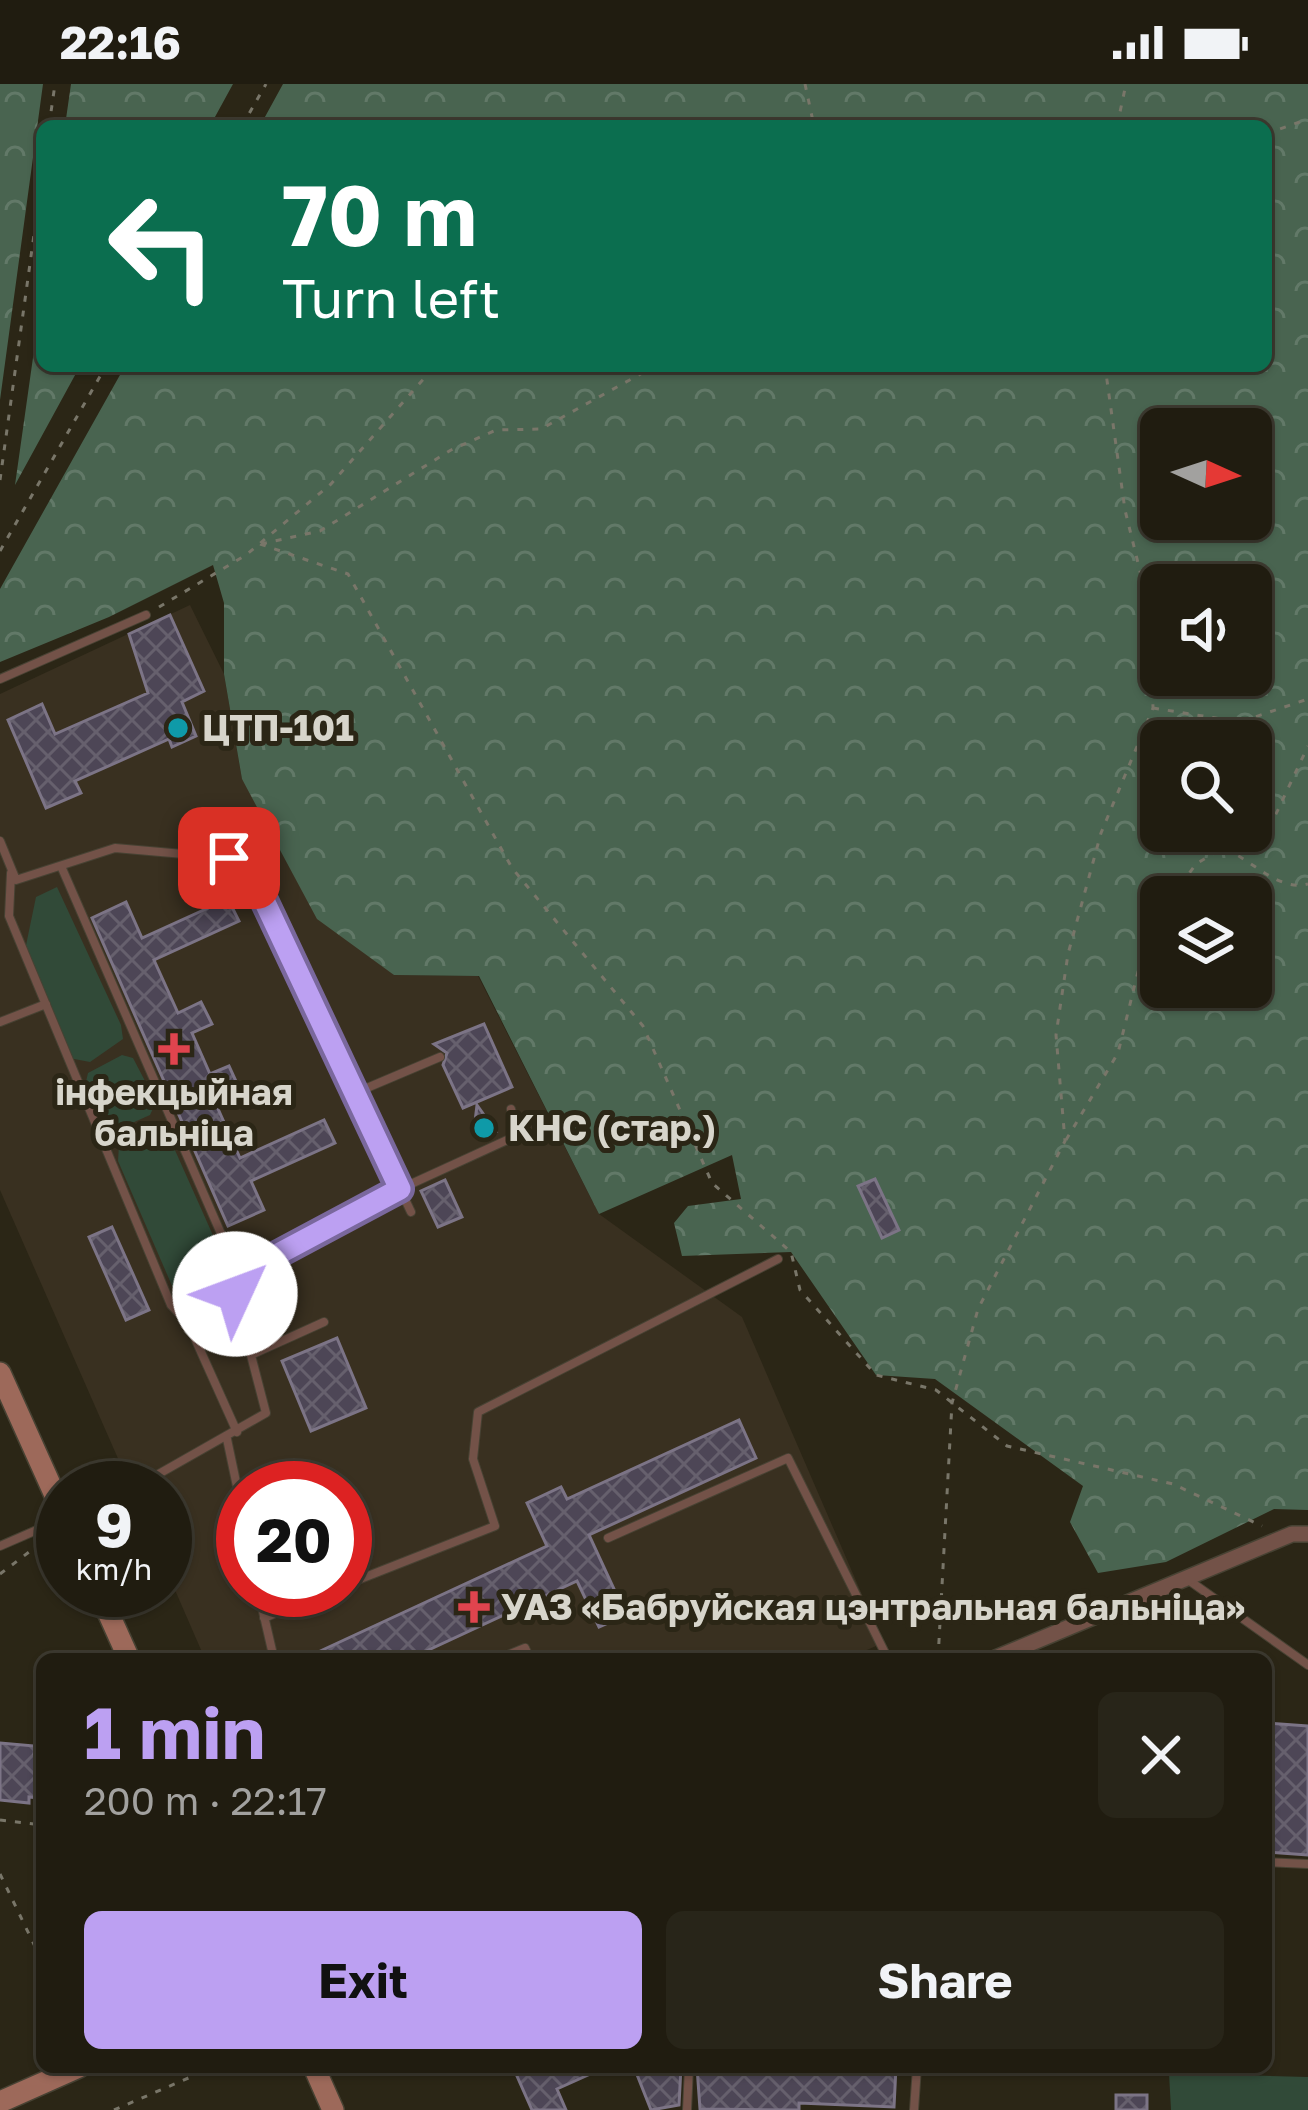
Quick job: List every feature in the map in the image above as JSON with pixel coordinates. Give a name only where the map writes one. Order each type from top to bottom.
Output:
[{"type":"main road","points":[[0,1373],[39,1461]]},
{"type":"main road","points":[[110,1617],[126,1653]]},
{"type":"main road","points":[[0,2102],[65,2073]]},
{"type":"main road","points":[[317,2073],[334,2110]]},
{"type":"street","points":[[1022,1653],[1185,1578],[1286,1537],[1308,1534]]},
{"type":"lane","points":[[0,679],[146,615]]},
{"type":"lane","points":[[0,841],[16,880],[115,848],[229,858],[253,877],[411,1212]]},
{"type":"lane","points":[[61,866],[239,1275],[235,1294],[266,1413],[185,1461]]},
{"type":"lane","points":[[11,871],[9,916],[171,1305],[188,1323],[237,1432]]},
{"type":"lane","points":[[0,1022],[46,1004]]},
{"type":"lane","points":[[355,1093],[440,1057]]},
{"type":"lane","points":[[239,1275],[400,1189],[518,1135],[511,1109]]},
{"type":"lane","points":[[372,1574],[495,1526],[472,1459],[478,1412],[778,1259]]},
{"type":"lane","points":[[254,1354],[324,1322]]},
{"type":"lane","points":[[227,1439],[232,1461]]},
{"type":"lane","points":[[608,1538],[788,1458],[885,1653]]},
{"type":"lane","points":[[0,1546],[36,1528]]},
{"type":"lane","points":[[1185,1578],[1308,1665]]},
{"type":"lane","points":[[264,1618],[273,1653]]},
{"type":"lane","points":[[1272,1862],[1308,1864]]},
{"type":"lane","points":[[687,2110],[689,2073]]},
{"type":"lane","points":[[914,2110],[916,2073]]},
{"type":"path","points":[[50,120],[55,84]]},
{"type":"path","points":[[245,120],[266,84]]},
{"type":"path","points":[[805,84],[813,120]]},
{"type":"path","points":[[1118,120],[1126,84]]},
{"type":"path","points":[[1272,132],[1308,119]]},
{"type":"path","points":[[0,480],[36,220]]},
{"type":"path","points":[[0,551],[103,372]]},
{"type":"path","points":[[146,615],[260,544],[332,484],[430,372]]},
{"type":"path","points":[[260,544],[320,531],[451,450],[496,430],[541,429],[644,372]]},
{"type":"path","points":[[1065,1141],[1056,1036],[1067,954],[1101,832],[1153,708],[1151,616],[1125,510],[1106,372]]},
{"type":"path","points":[[260,544],[348,574],[512,868],[644,1026],[712,1184],[791,1252],[800,1290],[876,1376],[935,1390],[1006,1446],[1173,1484],[1286,1537]]},
{"type":"path","points":[[1153,708],[1240,722],[1308,699]]},
{"type":"path","points":[[1272,818],[1308,746]]},
{"type":"path","points":[[1187,876],[1196,864],[1216,852]]},
{"type":"path","points":[[1233,852],[1255,861],[1275,880],[1308,884]]},
{"type":"path","points":[[938,1653],[952,1403],[978,1310],[1065,1141],[1118,1053],[1140,964]]},
{"type":"path","points":[[0,1574],[36,1547]]},
{"type":"path","points":[[0,1820],[36,1825]]},
{"type":"path","points":[[0,1874],[36,1949]]},
{"type":"path","points":[[114,2110],[200,2073]]},
{"type":"shaded area","points":[[190,605],[224,674],[242,779],[394,975],[478,976],[599,1214],[742,1317],[883,1643],[860,1653],[202,1653],[187,1617],[192,1617],[192,1461],[119,1461],[0,1190],[0,694]]},
{"type":"green space","points":[[0,84],[43,84],[36,120],[0,400]]},
{"type":"green space","points":[[71,84],[233,84],[213,120],[66,120]]},
{"type":"green space","points":[[283,84],[1308,84],[1308,1510],[1274,1509],[1166,1562],[1098,1573],[1070,1522],[1083,1486],[935,1379],[876,1375],[791,1252],[682,1256],[674,1223],[688,1206],[741,1199],[732,1155],[599,1214],[479,976],[394,975],[317,919],[242,779],[224,674],[224,603],[213,565],[109,617],[0,662],[0,589],[122,372],[1272,372],[1272,120],[263,120]]},
{"type":"green space","points":[[36,336],[36,372],[77,372],[15,485]]},
{"type":"green space","points":[[57,887],[121,1025],[123,1039],[90,1062],[69,1058],[25,950],[36,897]]},
{"type":"green space","points":[[122,1055],[133,1058],[156,1102],[150,1115],[114,1131],[101,1129],[84,1090],[88,1073]]},
{"type":"green space","points":[[157,1124],[166,1130],[228,1269],[226,1287],[192,1302],[176,1295],[118,1161],[119,1145]]},
{"type":"green space","points":[[1169,2073],[1308,2077],[1308,2110],[1171,2110]]},
{"type":"building","points":[[170,615],[204,691],[182,702],[196,736],[172,747],[169,739],[75,781],[81,793],[46,808],[8,720],[42,704],[55,734],[148,693],[129,634]]},
{"type":"building","name":"інфекцыйная бальніца","points":[[228,899],[239,921],[154,960],[178,1013],[201,1002],[212,1024],[192,1033],[210,1074],[229,1066],[240,1090],[215,1102],[240,1158],[324,1120],[335,1143],[251,1181],[264,1210],[228,1226],[92,918],[126,902],[142,938]]},
{"type":"building","points":[[484,1024],[512,1087],[463,1108],[443,1065],[447,1053],[434,1044]]},
{"type":"building","name":"КНС (стар.)","points":[[477,1105],[496,1132],[483,1138],[474,1130]]},
{"type":"building","points":[[875,1179],[899,1230],[882,1238],[858,1186]]},
{"type":"building","points":[[445,1180],[462,1217],[438,1227],[421,1191]]},
{"type":"building","points":[[112,1227],[149,1310],[126,1320],[89,1237]]},
{"type":"building","points":[[337,1338],[366,1408],[311,1431],[282,1361]]},
{"type":"building","points":[[739,1420],[756,1458],[589,1535],[626,1615],[599,1627],[577,1581],[422,1653],[316,1653],[547,1546],[527,1503],[561,1487],[567,1499]]},
{"type":"building","points":[[1272,1723],[1308,1726],[1308,1855],[1272,1852]]},
{"type":"building","points":[[0,1743],[35,1746],[36,1798],[29,1797],[29,1803],[0,1800]]},
{"type":"building","points":[[516,2073],[593,2073],[557,2089],[566,2110],[532,2110]]},
{"type":"building","points":[[636,2073],[681,2073],[679,2105],[651,2110]]},
{"type":"building","points":[[697,2073],[896,2073],[894,2107],[799,2103],[799,2110],[700,2109]]},
{"type":"building","points":[[1116,2095],[1147,2095],[1147,2110],[1116,2110]]},
{"type":"place","name":"ЦТП-101","points":[[178,728]]},
{"type":"place","name":"інфекцыйная бальніца","points":[[174,1049]]},
{"type":"place","name":"КНС (стар.)","points":[[484,1128]]},
{"type":"place","name":"УАЗ «Бабруйская цэнтральная бальніца»","points":[[474,1607]]},
{"type":"route","points":[[229,858],[253,877],[400,1189],[239,1275],[235,1294]]}]
